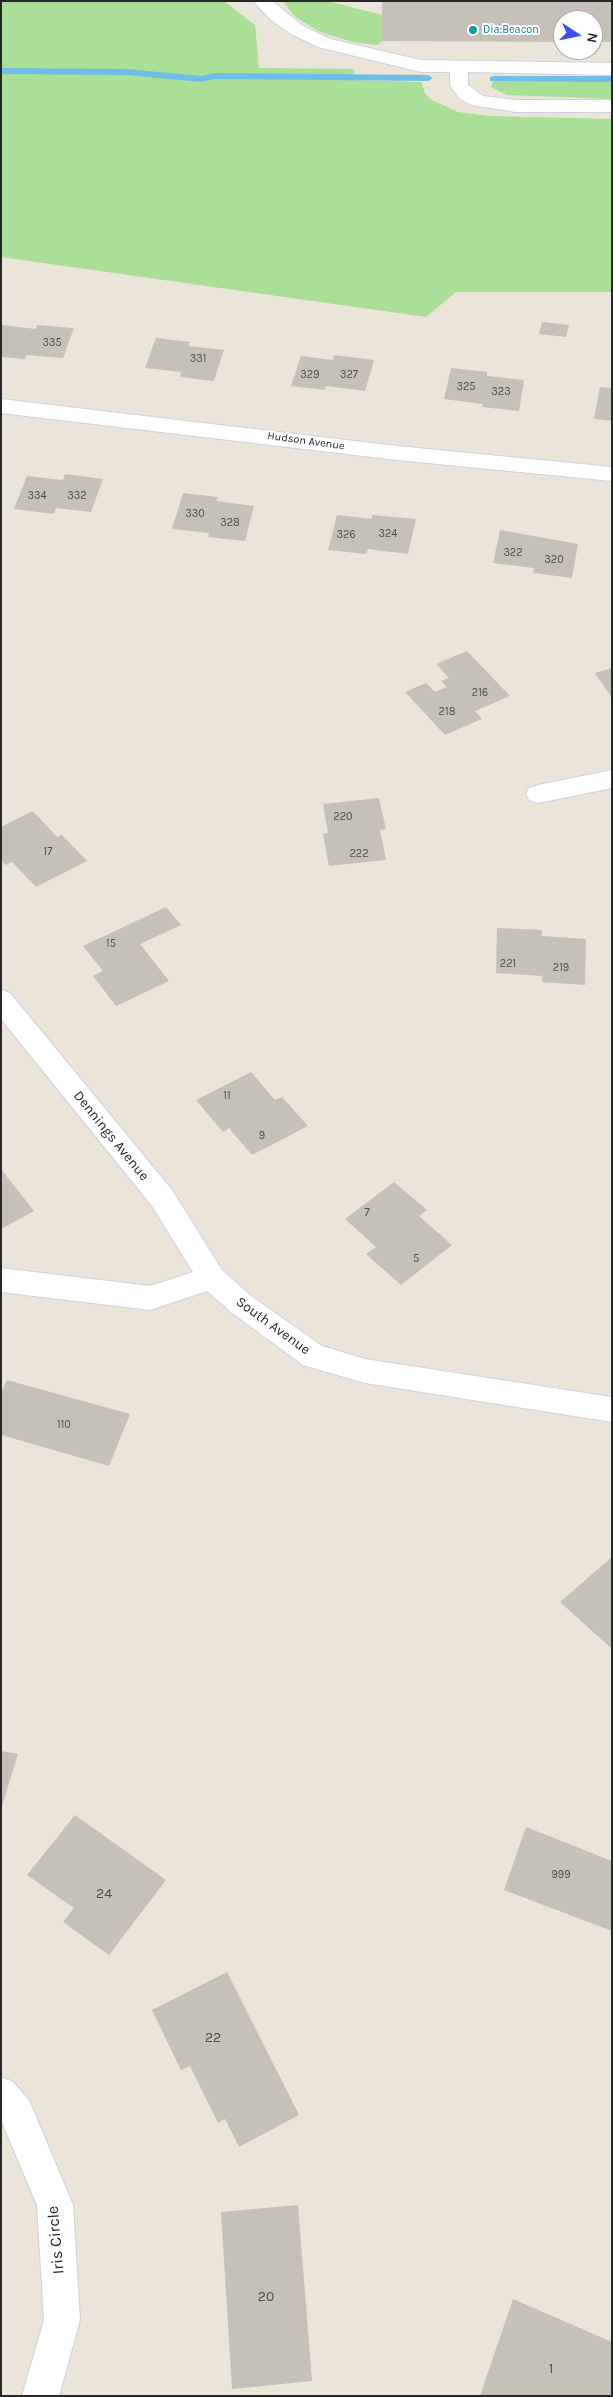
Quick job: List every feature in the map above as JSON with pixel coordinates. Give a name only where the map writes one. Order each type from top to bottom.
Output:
[{"type":"street","points":[[262,1],[277,16],[297,30],[324,43],[421,66],[612,69]]},
{"type":"street","points":[[459,67],[458,85],[466,94],[478,101],[516,106],[612,106]]},
{"type":"street","name":"Hudson Avenue","points":[[1,406],[251,434],[397,453],[612,474]]},
{"type":"street","points":[[538,794],[612,779]]},
{"type":"street","name":"Dennings Avenue","points":[[1,1000],[162,1198],[212,1278]]},
{"type":"street","points":[[1,1280],[150,1298],[212,1278]]},
{"type":"street","name":"South Avenue","points":[[212,1278],[241,1304],[313,1356],[365,1371],[612,1410]]},
{"type":"street","name":"Iris Circle","points":[[1,2094],[17,2112],[55,2205],[62,2320],[40,2396]]},
{"type":"green space","points":[[1,1],[224,1],[255,25],[259,68],[354,69],[355,80],[421,82],[425,93],[430,99],[458,112],[490,116],[612,119],[612,292],[456,292],[426,317],[1,257]]},
{"type":"green space","points":[[283,1],[327,1],[382,15],[382,41],[377,45],[353,42],[320,32],[294,16]]},
{"type":"green space","points":[[505,76],[612,76],[612,99],[507,95],[491,87],[494,79]]},
{"type":"building","name":"Dia:Beacon","points":[[382,1],[612,1],[612,42],[603,42],[603,10],[553,10],[553,42],[382,41]]},
{"type":"building","points":[[542,322],[569,325],[566,337],[539,334]]},
{"type":"building","points":[[2,325],[36,329],[37,325],[74,328],[63,358],[27,355],[25,359],[1,357]]},
{"type":"building","points":[[156,338],[190,342],[188,346],[224,350],[214,381],[180,377],[181,372],[145,368]]},
{"type":"building","points":[[334,355],[374,360],[365,391],[326,386],[325,390],[291,386],[301,356],[333,360]]},
{"type":"building","points":[[451,368],[487,372],[487,376],[524,380],[519,411],[482,407],[483,404],[444,399]]},
{"type":"building","points":[[600,387],[612,388],[612,421],[594,419]]},
{"type":"building","points":[[65,474],[103,479],[91,512],[56,508],[54,514],[14,509],[27,476],[63,480]]},
{"type":"building","points":[[183,493],[218,497],[216,501],[254,506],[245,541],[208,537],[209,533],[172,529]]},
{"type":"building","points":[[337,515],[372,519],[372,515],[416,519],[408,554],[368,549],[366,554],[328,550]]},
{"type":"building","points":[[500,530],[578,544],[572,578],[533,573],[534,568],[493,563]]},
{"type":"building","points":[[467,651],[510,696],[475,711],[482,719],[445,735],[405,692],[426,683],[435,692],[447,687],[441,681],[449,678],[436,664]]},
{"type":"building","points":[[612,668],[612,698],[595,673]]},
{"type":"building","points":[[379,798],[386,829],[380,830],[386,860],[329,866],[323,834],[328,833],[323,804]]},
{"type":"building","points":[[33,811],[57,837],[62,835],[87,861],[36,887],[12,862],[6,865],[1,860],[1,827]]},
{"type":"building","points":[[166,907],[181,925],[140,944],[169,981],[116,1006],[93,976],[103,971],[83,946]]},
{"type":"building","points":[[497,928],[542,930],[542,936],[586,939],[585,985],[542,982],[542,976],[496,973]]},
{"type":"building","points":[[251,1072],[275,1100],[282,1097],[308,1126],[252,1155],[229,1128],[223,1132],[196,1100]]},
{"type":"building","points":[[1,1169],[34,1211],[1,1229]]},
{"type":"building","points":[[394,1182],[427,1210],[419,1216],[452,1245],[401,1285],[366,1254],[376,1247],[345,1219]]},
{"type":"building","points":[[7,1380],[130,1414],[109,1466],[1,1435],[1,1393]]},
{"type":"building","points":[[612,1557],[612,1649],[560,1602]]},
{"type":"building","points":[[1,1751],[18,1754],[2,1806],[1,1806]]},
{"type":"building","points":[[75,1815],[166,1880],[109,1955],[63,1922],[74,1908],[27,1875]]},
{"type":"building","points":[[526,1827],[612,1861],[612,1931],[504,1890]]},
{"type":"building","points":[[227,1972],[299,2115],[239,2147],[225,2119],[218,2123],[190,2066],[181,2070],[152,2010]]},
{"type":"building","points":[[298,2205],[312,2381],[232,2389],[221,2212]]},
{"type":"building","points":[[513,2299],[612,2342],[612,2396],[480,2396]]},
{"type":"waterway","points":[[1,71],[126,72],[201,79],[215,76],[428,78]]},
{"type":"waterway","points":[[494,79],[612,79]]},
{"type":"place","name":"Dia:Beacon","points":[[473,30]]}]
